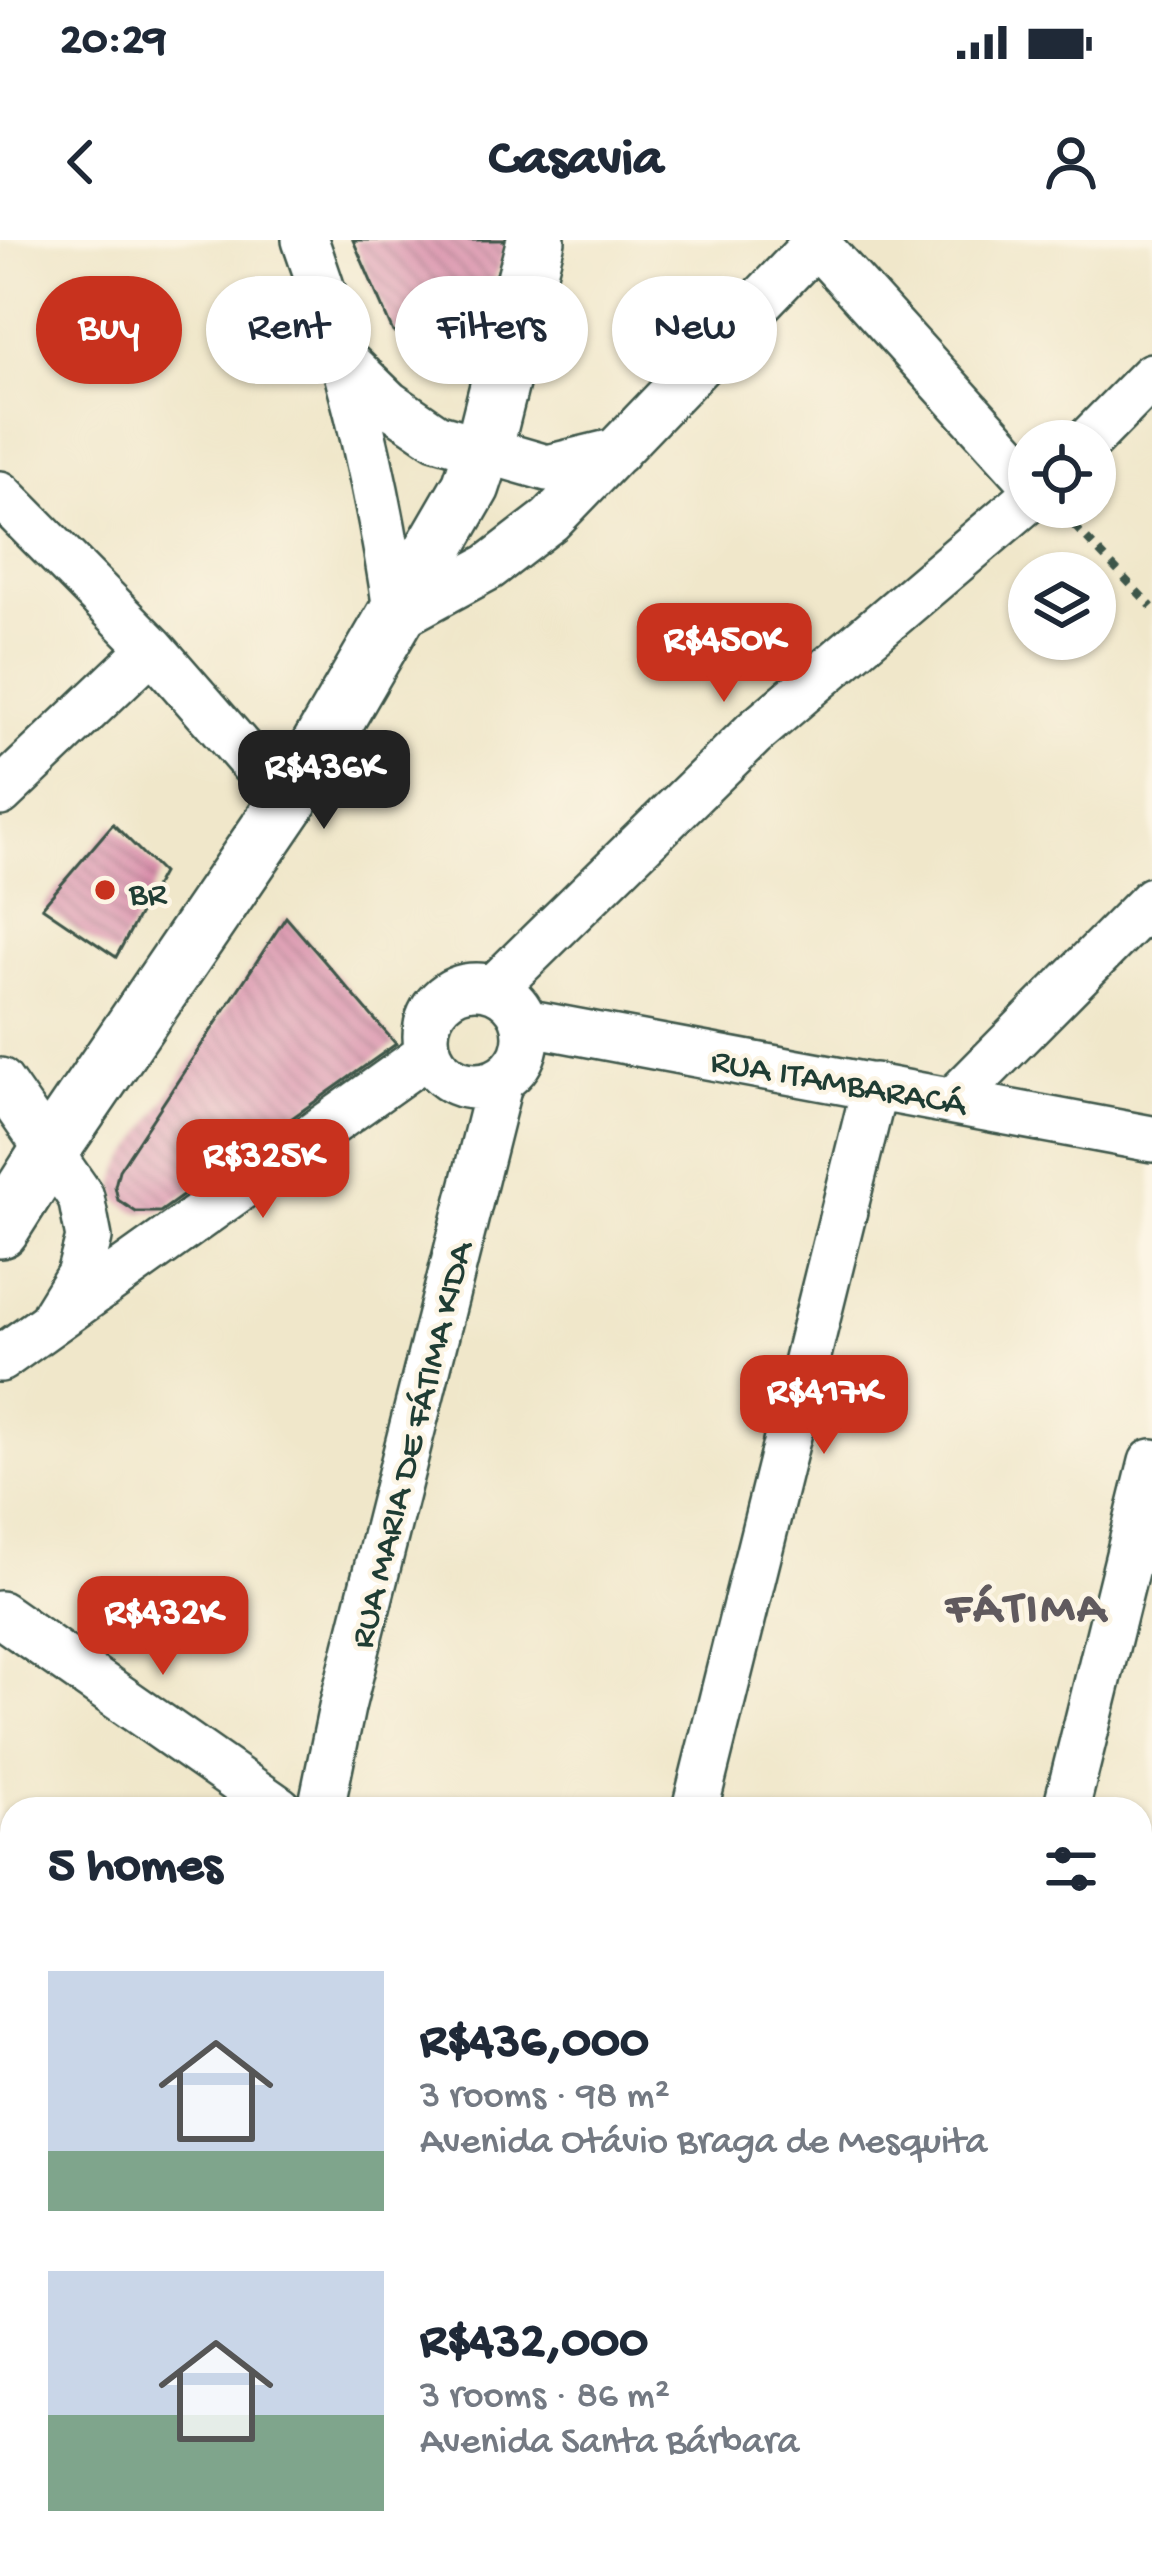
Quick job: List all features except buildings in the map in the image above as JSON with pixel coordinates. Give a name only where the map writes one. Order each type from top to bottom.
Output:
[{"type":"main road","points":[[0,1229],[287,803],[471,486],[536,240]]},
{"type":"street","points":[[304,240],[316,276]]},
{"type":"street","points":[[352,384],[384,526],[397,617],[489,568],[550,520],[818,242],[1008,455]]},
{"type":"street","points":[[1109,420],[1152,376]]},
{"type":"street","points":[[368,384],[436,436],[547,468],[620,450]]},
{"type":"street","points":[[0,494],[152,649],[287,803]]},
{"type":"street","points":[[493,988],[754,733],[1008,517]]},
{"type":"street","points":[[0,793],[152,649]]},
{"type":"street","points":[[956,1099],[1152,900]]},
{"type":"street","points":[[468,987],[493,988],[518,1007],[525,1022],[523,1056],[500,1081],[466,1086],[450,1080],[429,1053],[430,1017],[445,997],[468,987]]},
{"type":"street","name":"RUA ITAMBARACÁ","points":[[525,1022],[1152,1139]]},
{"type":"street","points":[[0,1359],[429,1053]]},
{"type":"street","points":[[0,1081],[81,1196],[88,1238],[79,1275],[50,1323]]},
{"type":"street","name":"RUA MARIA DE FÁTIMA KIDA","points":[[324,1797],[500,1081]]},
{"type":"street","points":[[698,1797],[875,1086]]},
{"type":"street","points":[[1069,1797],[1152,1462]]},
{"type":"street","points":[[0,1614],[262,1797]]},
{"type":"path","points":[[1076,528],[1152,608]]},
{"type":"place","name":"BR","points":[[105,890]]},
{"type":"district","name":"FÁTIMA","points":[[1027,1603]]}]
